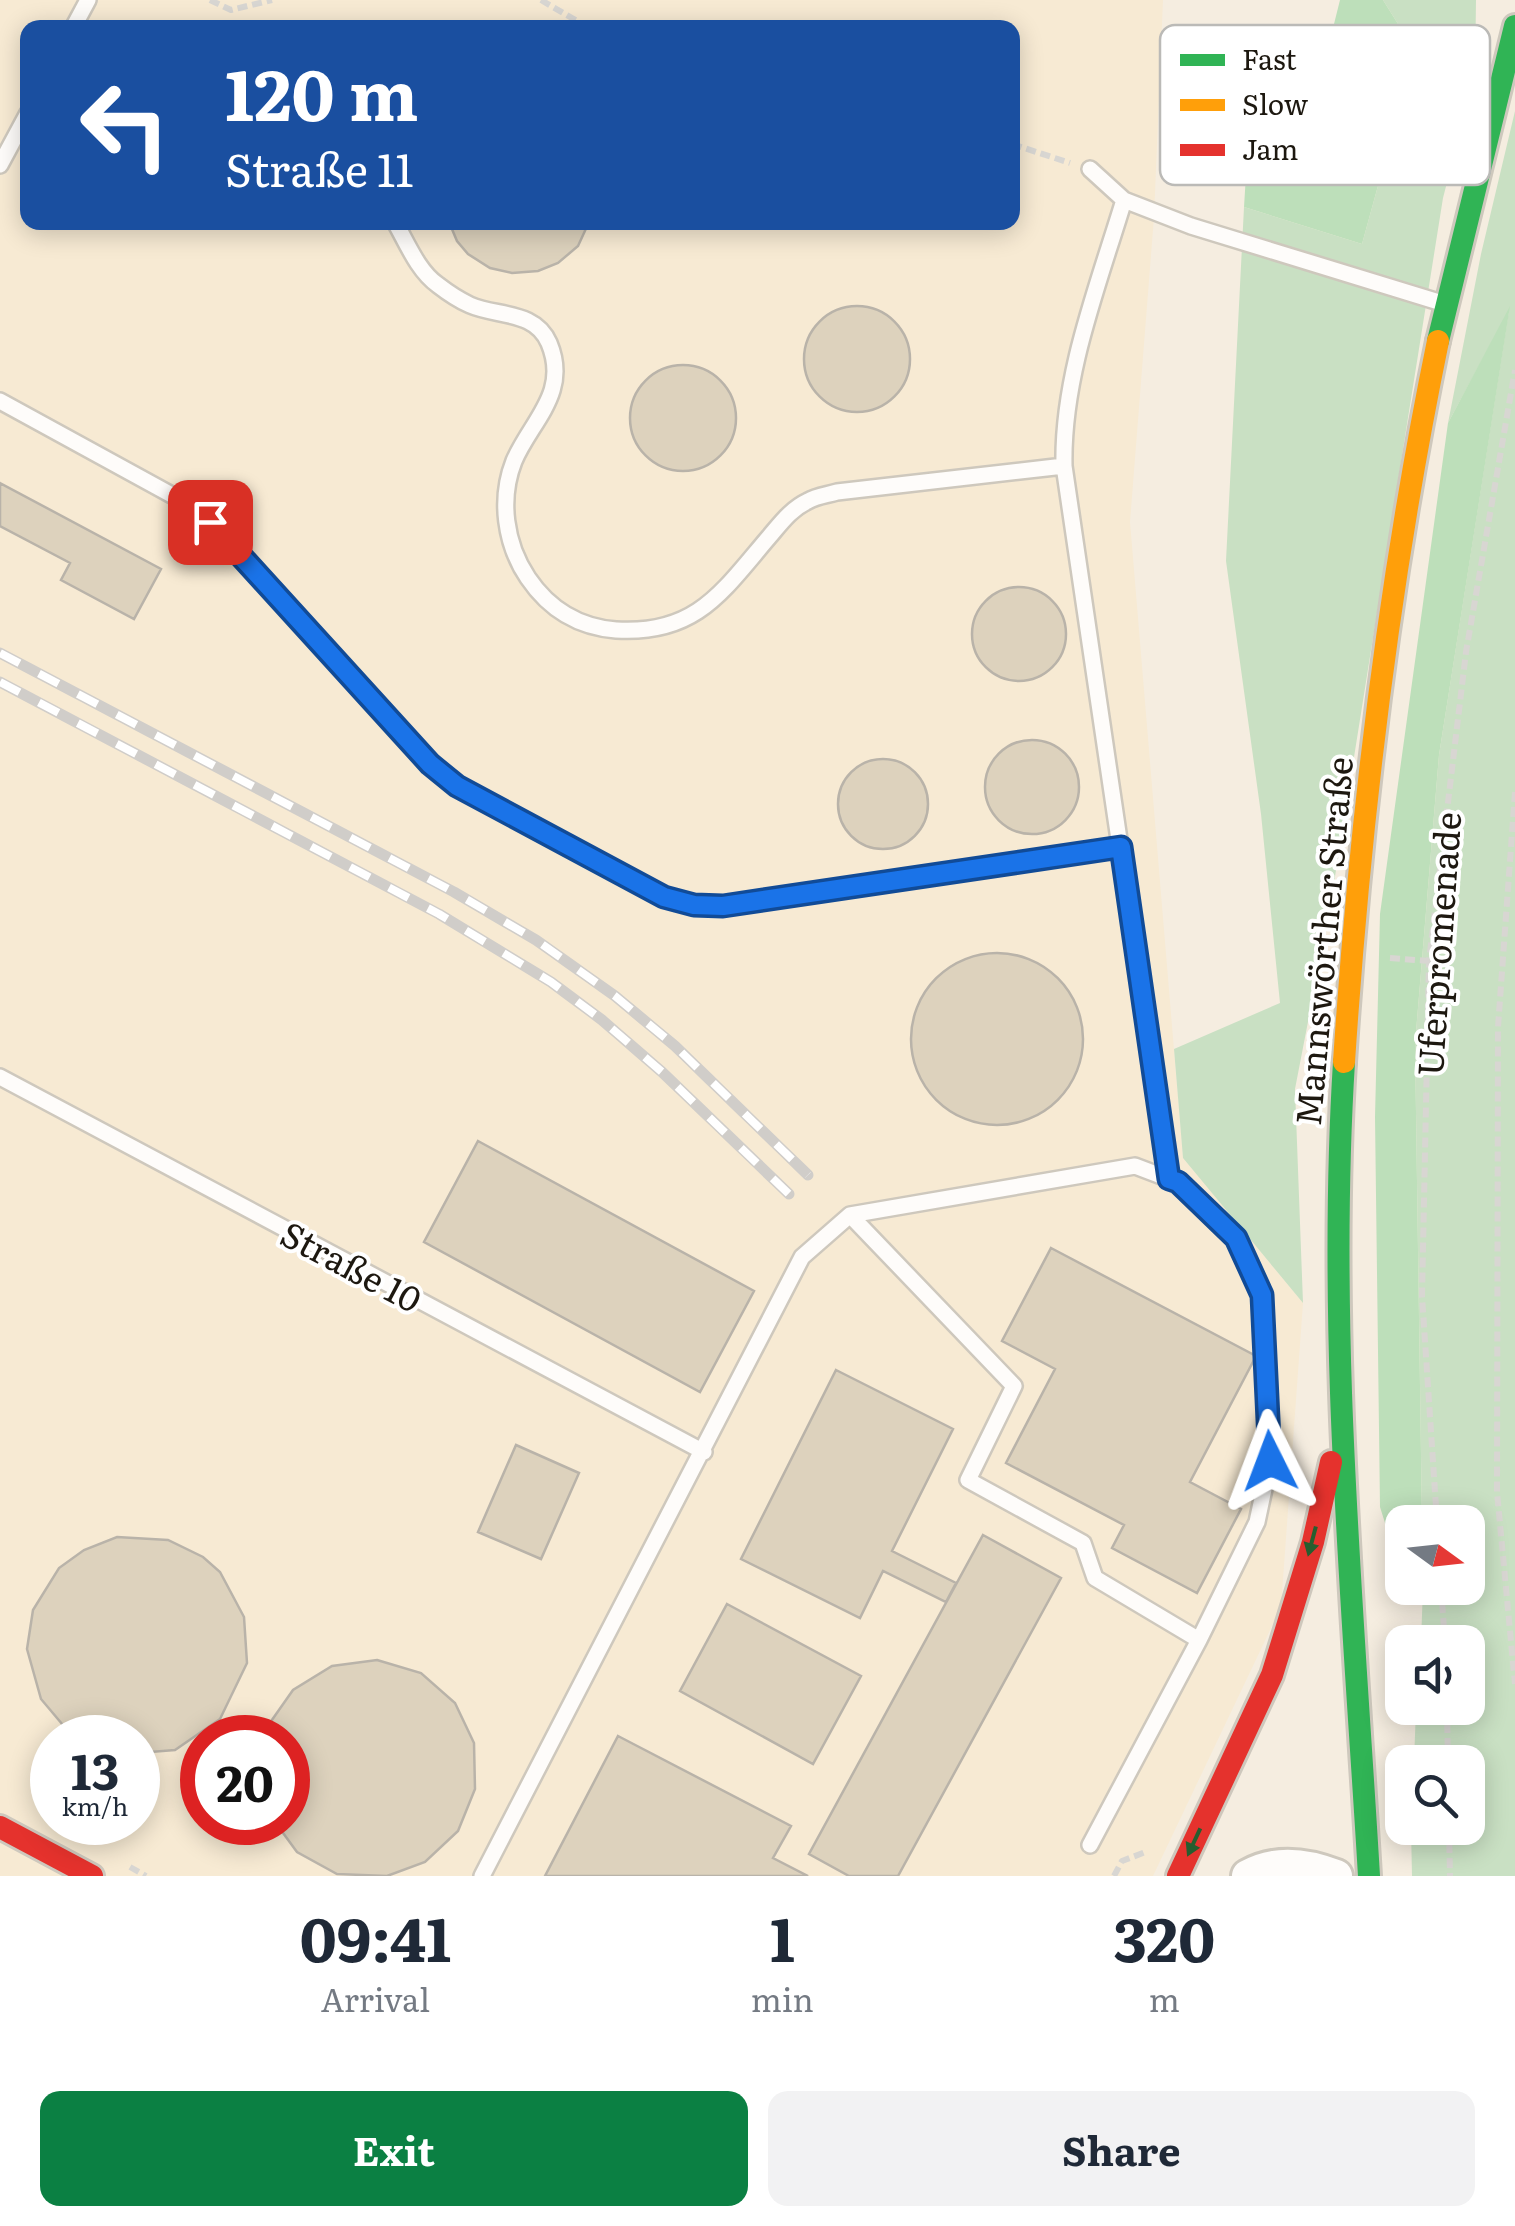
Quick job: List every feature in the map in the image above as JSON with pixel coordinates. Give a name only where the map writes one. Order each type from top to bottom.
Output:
[{"type":"main road","points":[[1512,0],[1515,7]]},
{"type":"main road","name":"Mannswörther Straße","points":[[1490,127],[1515,26]]},
{"type":"main road","name":"Mannswörther Straße","points":[[1369,1876],[1342,1412],[1340,1132],[1351,955],[1379,682],[1410,483],[1446,304],[1476,185]]},
{"type":"main road","points":[[1178,1876],[1272,1675],[1313,1542],[1342,1412]]},
{"type":"main road","points":[[0,1828],[92,1876]]},
{"type":"street","points":[[1248,1876],[1262,1868],[1308,1866],[1336,1876]]},
{"type":"lane","points":[[0,165],[20,129]]},
{"type":"lane","points":[[1090,169],[1124,200],[1190,226],[1446,304]]},
{"type":"lane","points":[[1124,200],[1080,348],[1064,435],[1064,466],[1169,1179]]},
{"type":"lane","points":[[400,230],[434,283],[472,306],[537,325],[548,341],[555,365],[551,396],[514,461],[505,498],[507,523],[518,561],[527,576],[560,613],[600,629],[636,631],[686,620],[710,604],[791,511],[810,499],[837,492],[1064,466]]},
{"type":"lane","points":[[0,401],[179,499],[210,522],[430,764],[457,786],[664,897],[694,905],[723,906],[1121,847]]},
{"type":"lane","name":"Straße 10","points":[[0,1077],[704,1452]]},
{"type":"lane","points":[[482,1876],[802,1257],[850,1214],[1136,1166],[1178,1182],[1236,1238],[1262,1295],[1270,1461],[1257,1522],[1090,1845]]},
{"type":"lane","points":[[850,1214],[1014,1386],[968,1480],[1083,1543],[1095,1578],[1199,1640]]},
{"type":"path","points":[[210,0],[231,10],[272,0]]},
{"type":"path","points":[[542,0],[576,20]]},
{"type":"path","points":[[1020,147],[1090,169]]},
{"type":"path","name":"Uferpromenade","points":[[1436,1505],[1422,1296],[1429,961],[1466,652],[1515,370]]},
{"type":"path","points":[[1515,792],[1498,1027],[1496,1492],[1515,1684]]},
{"type":"path","points":[[1449,1845],[1450,1876]]},
{"type":"shaded area","points":[[0,0],[1163,0],[1154,217],[1130,522],[1183,1158],[1303,1303],[1281,1607],[1153,1876],[0,1876]]},
{"type":"green space","points":[[1340,0],[1383,0],[1399,25],[1334,25]]},
{"type":"green space","points":[[1383,0],[1476,0],[1476,25],[1399,25]]},
{"type":"green space","points":[[1515,111],[1515,1876],[1412,1876],[1411,1845],[1485,1845],[1485,1745],[1415,1745],[1415,1725],[1485,1725],[1485,1625],[1422,1625],[1422,1605],[1485,1605],[1485,1505],[1422,1505],[1415,1044],[1439,755],[1509,310],[1448,423],[1481,254]]},
{"type":"green space","points":[[1245,185],[1378,185],[1362,244],[1244,207]]},
{"type":"green space","points":[[1378,185],[1446,185],[1330,908],[1295,1089],[1303,1303],[1183,1158],[1174,1049],[1280,1003],[1261,814],[1226,561],[1244,207],[1362,244]]},
{"type":"green space","points":[[1510,306],[1439,755],[1415,1044],[1422,1505],[1385,1505],[1385,1523],[1380,1507],[1375,1117],[1380,914],[1448,423]]},
{"type":"building","points":[[452,230],[585,230],[578,246],[558,263],[538,271],[512,273],[490,268],[468,254]]},
{"type":"building","points":[[857,306],[877,310],[894,322],[906,339],[910,359],[906,379],[894,396],[877,408],[857,412],[837,408],[820,396],[808,379],[804,359],[808,339],[820,322],[837,310]]},
{"type":"building","points":[[683,365],[703,369],[720,381],[732,398],[736,418],[732,438],[720,455],[703,467],[683,471],[663,467],[646,455],[634,438],[630,418],[634,398],[646,381],[663,369]]},
{"type":"building","points":[[0,483],[161,569],[134,619],[61,580],[70,563],[0,526]]},
{"type":"building","points":[[1019,587],[1037,591],[1052,601],[1062,616],[1066,634],[1062,652],[1052,667],[1037,677],[1019,681],[1001,677],[986,667],[976,652],[972,634],[976,616],[986,601],[1001,591]]},
{"type":"building","points":[[1032,740],[1050,743],[1065,754],[1076,769],[1076,805],[1065,820],[1050,831],[1032,834],[1014,831],[999,820],[988,805],[985,787],[988,769],[999,754],[1014,743]]},
{"type":"building","points":[[883,759],[900,762],[915,772],[925,787],[925,821],[915,836],[900,846],[883,849],[866,846],[851,836],[841,821],[838,804],[841,787],[851,772],[866,762]]},
{"type":"building","points":[[997,953],[1030,960],[1058,978],[1076,1006],[1083,1039],[1076,1072],[1058,1100],[1030,1118],[997,1125],[964,1118],[936,1100],[918,1072],[911,1039],[918,1006],[936,978],[964,960]]},
{"type":"building","points":[[478,1141],[754,1291],[700,1392],[424,1242]]},
{"type":"building","points":[[1051,1248],[1256,1356],[1190,1482],[1241,1509],[1197,1593],[1112,1548],[1124,1525],[1006,1463],[1055,1369],[1002,1341]]},
{"type":"building","points":[[836,1370],[953,1429],[892,1551],[956,1583],[946,1602],[883,1571],[860,1618],[741,1559]]},
{"type":"building","points":[[516,1445],[579,1473],[541,1559],[478,1532]]},
{"type":"building","points":[[983,1535],[1061,1578],[898,1876],[849,1876],[809,1854]]},
{"type":"building","points":[[117,1537],[168,1540],[203,1557],[220,1572],[244,1617],[247,1663],[222,1715],[180,1715],[180,1747],[175,1750],[160,1751],[160,1715],[54,1715],[41,1699],[27,1649],[33,1610],[59,1568],[84,1550]]},
{"type":"building","points":[[727,1604],[861,1676],[813,1764],[680,1691]]},
{"type":"building","points":[[377,1660],[421,1673],[455,1703],[474,1743],[475,1789],[458,1831],[425,1862],[387,1876],[337,1874],[297,1852],[292,1845],[310,1845],[310,1715],[275,1715],[293,1690],[332,1666]]},
{"type":"building","points":[[618,1736],[791,1826],[773,1858],[808,1876],[545,1876]]},
{"type":"railway","points":[[0,653],[454,892],[536,940],[615,996],[675,1046],[808,1175]]},
{"type":"railway","points":[[0,682],[439,914],[551,982],[662,1072],[789,1194]]},
{"type":"traffic: fast","points":[[1490,128],[1515,26]]},
{"type":"traffic: fast","points":[[1438,341],[1476,185]]},
{"type":"traffic: fast","points":[[1344,1062],[1338,1266],[1340,1367],[1369,1876]]},
{"type":"traffic: slow","points":[[1344,1062],[1379,700],[1405,520],[1438,341]]},
{"type":"traffic: jam","points":[[1178,1876],[1272,1675],[1313,1542],[1331,1462]]},
{"type":"traffic: jam","points":[[0,1827],[92,1876]]},
{"type":"route","points":[[210,522],[430,764],[457,786],[664,897],[694,905],[723,906],[1121,847],[1169,1179],[1178,1182],[1236,1238],[1262,1295],[1270,1461]]}]
